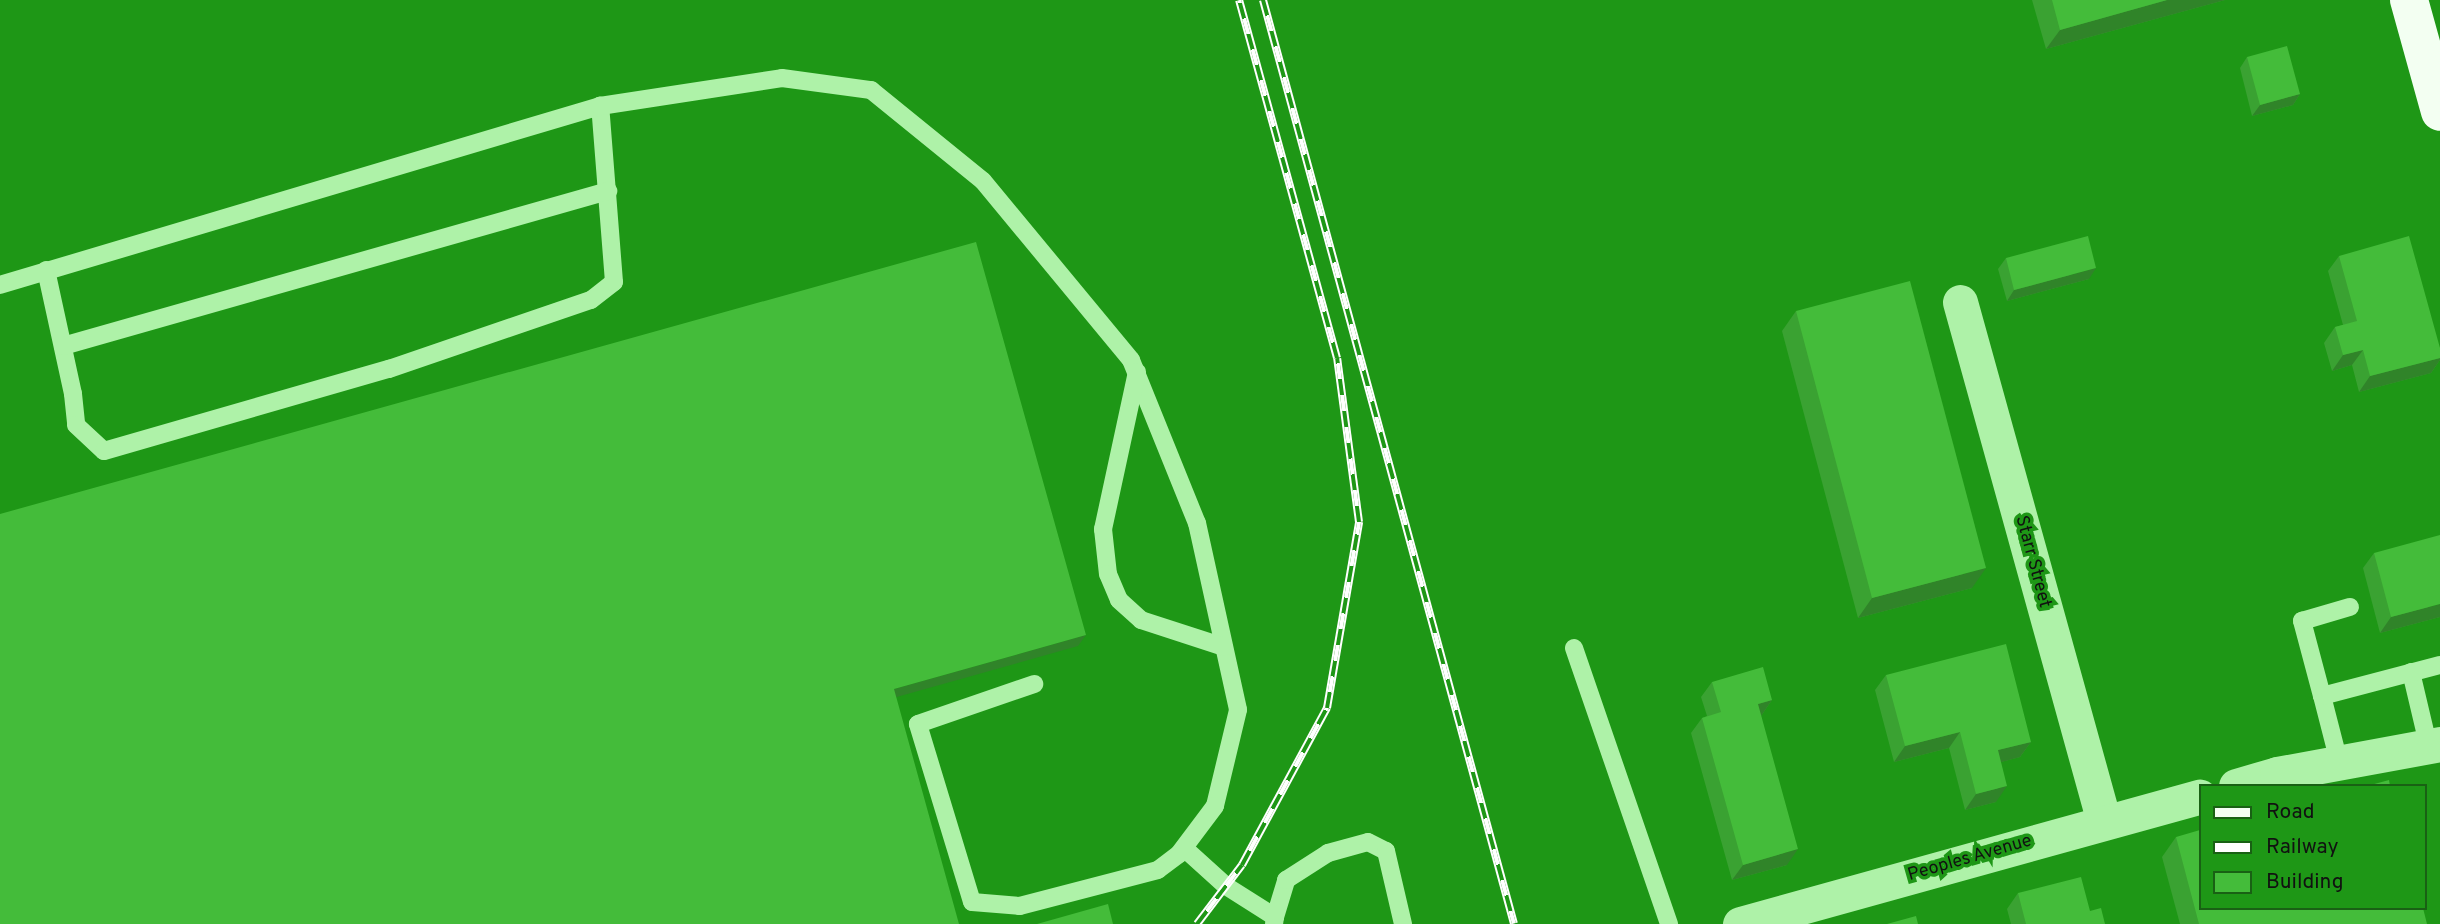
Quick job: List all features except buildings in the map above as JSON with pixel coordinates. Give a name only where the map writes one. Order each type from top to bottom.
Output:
[{"type":"main road","points":[[2409,0],[2440,112]]},
{"type":"street","name":"Starr Street","points":[[1960,302],[2104,822]]},
{"type":"street","points":[[2245,784],[2434,744]]},
{"type":"street","name":"Peoples Avenue","points":[[1740,924],[2198,797]]},
{"type":"lane","points":[[0,285],[600,106],[782,78],[871,90],[983,181],[1131,360],[1197,523],[1238,709],[1214,806],[1184,848],[1158,870],[1020,905],[972,902],[918,724],[1034,684]]},
{"type":"lane","points":[[46,270],[63,346],[76,425],[104,451],[389,369],[591,300],[614,282],[600,106]]},
{"type":"lane","points":[[63,346],[608,191]]},
{"type":"lane","points":[[1137,372],[1103,529],[1108,574],[1119,600],[1141,620],[1224,647]]},
{"type":"lane","points":[[2339,762],[2302,621],[2350,607]]},
{"type":"lane","points":[[1574,648],[1669,924]]},
{"type":"lane","points":[[2322,696],[2440,665]]},
{"type":"lane","points":[[2411,673],[2434,744]]},
{"type":"lane","points":[[1184,848],[1226,886],[1274,921],[1286,880],[1328,853],[1368,842],[1386,850],[1403,924]]},
{"type":"railway","points":[[1197,924],[1242,865],[1327,708],[1359,522],[1337,358],[1239,0]]},
{"type":"railway","points":[[1263,0],[1514,924]]}]
